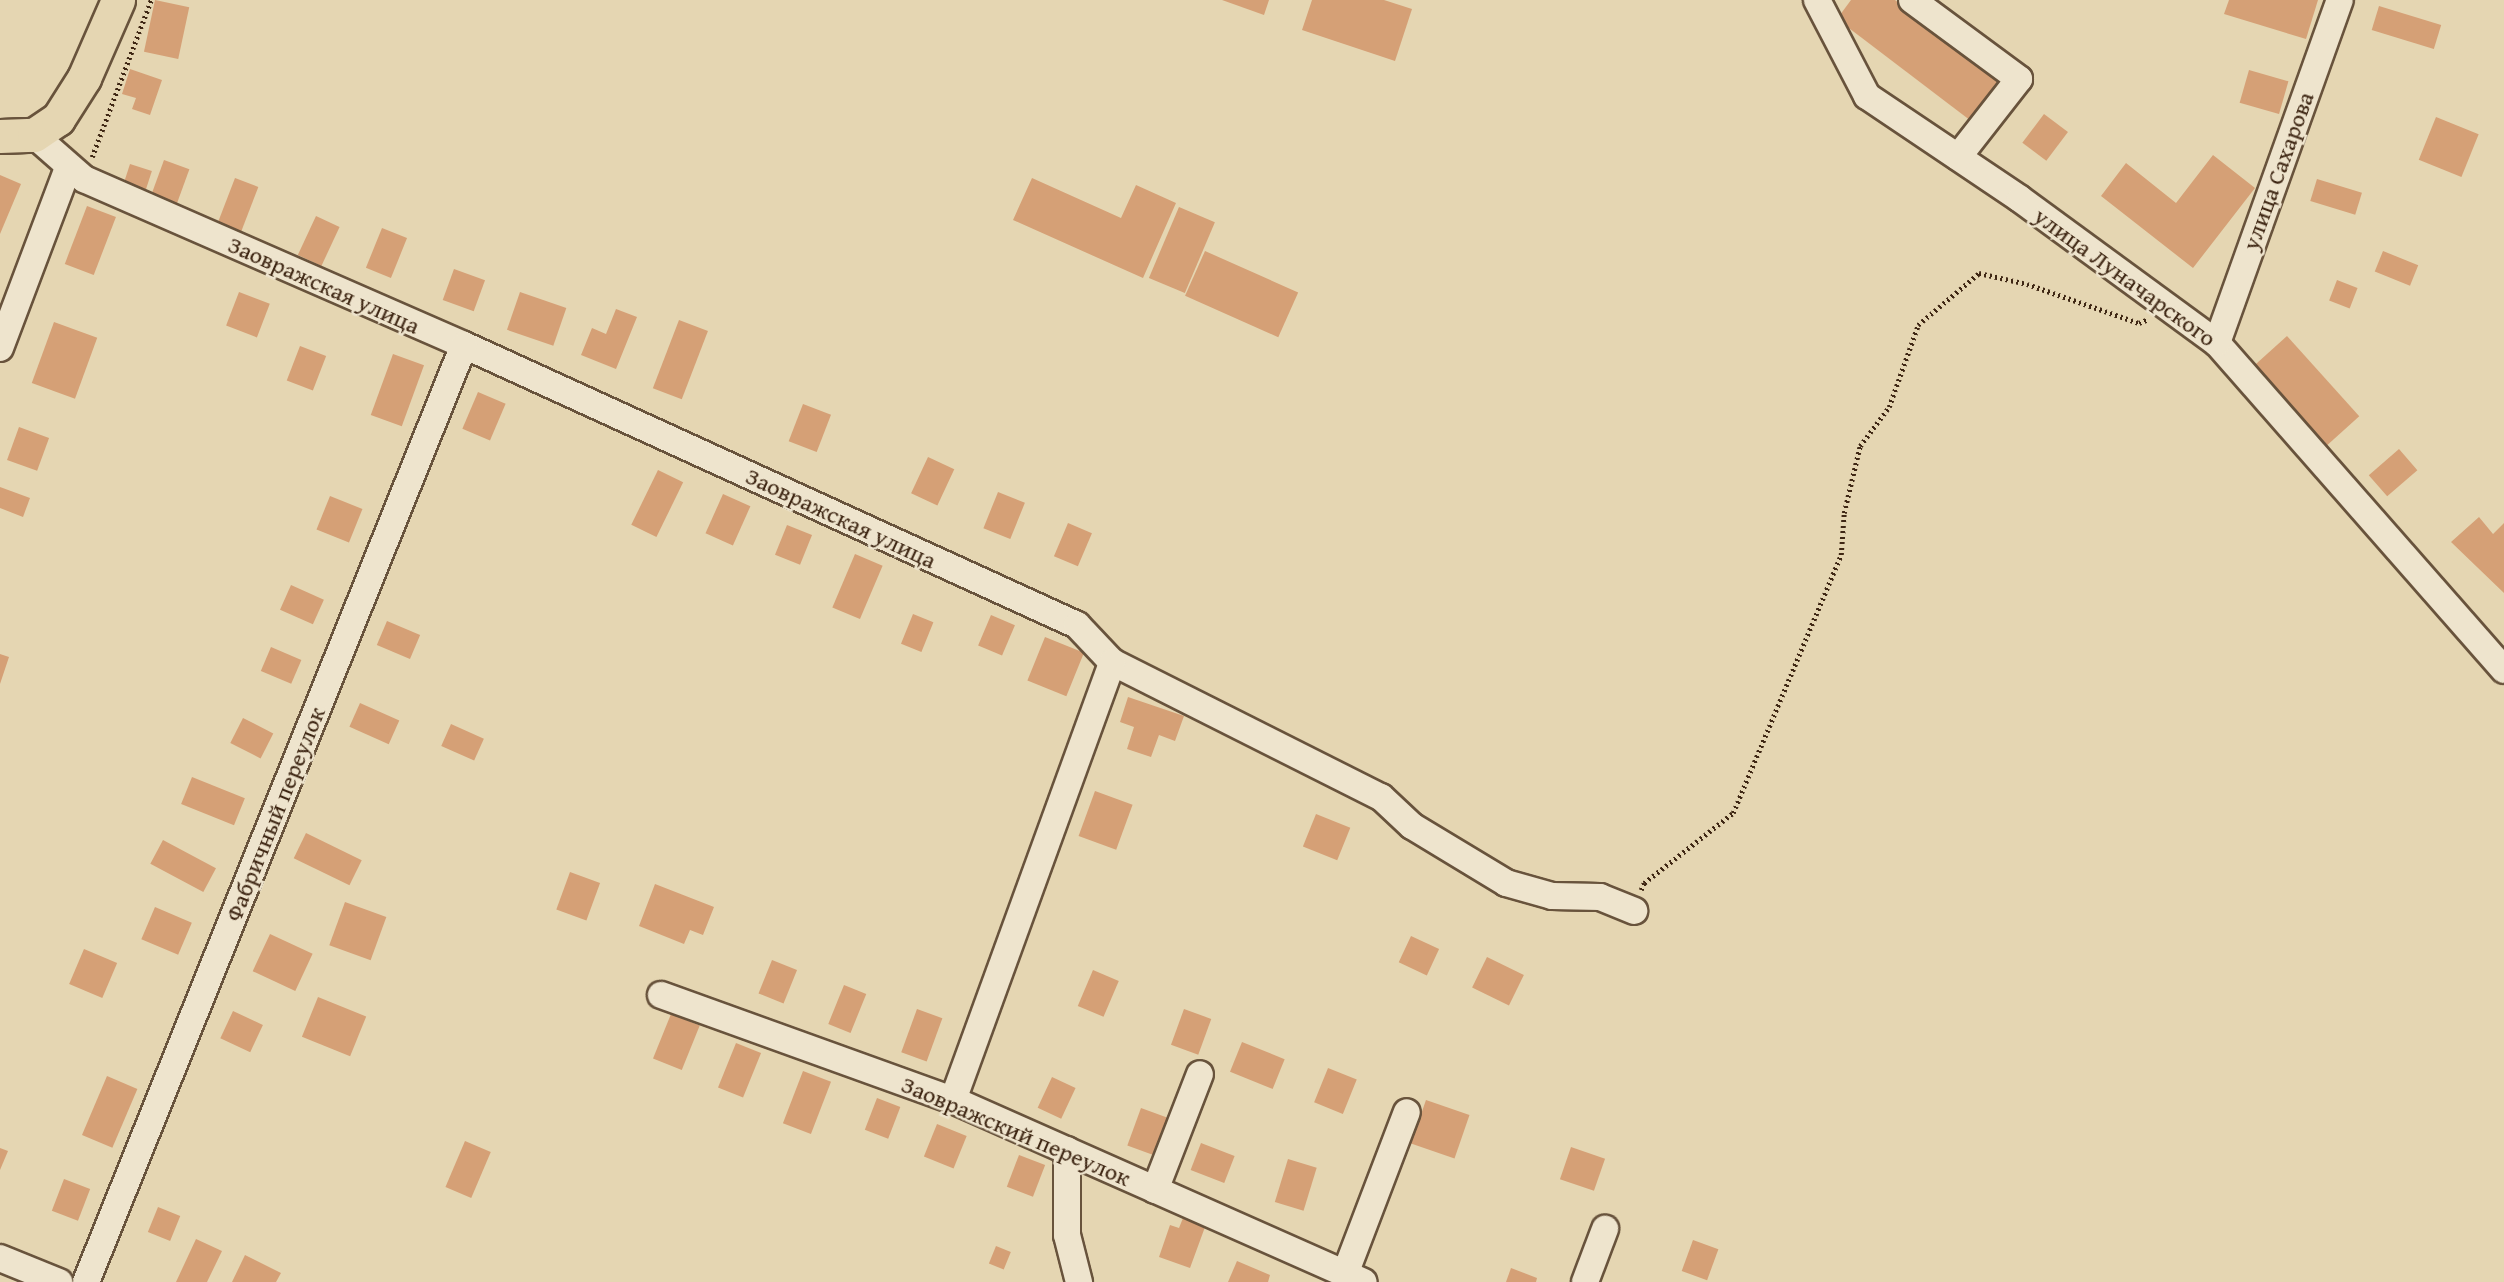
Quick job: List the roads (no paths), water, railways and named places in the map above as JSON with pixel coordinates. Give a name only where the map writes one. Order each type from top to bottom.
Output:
[{"type":"main road","points":[[0,136],[34,135],[58,119],[83,78],[118,0]]},
{"type":"street","name":"улица Луначарского","points":[[1817,0],[1867,96],[1958,157],[2217,343],[2504,670]]},
{"type":"street","points":[[1912,0],[2020,79],[1958,157]]},
{"type":"street","name":"улица Сахарова","points":[[2217,343],[2340,0]]},
{"type":"street","name":"Заовражская улица","points":[[34,135],[76,173],[464,345],[1077,625],[1112,662],[1381,797],[1412,826],[1506,883],[1552,896],[1600,897],[1634,911]]},
{"type":"street","points":[[0,348],[76,173]]},
{"type":"street","name":"Фабричный переулок","points":[[86,1282],[464,345]]},
{"type":"street","points":[[953,1100],[1112,662]]},
{"type":"street","name":"Заовражский переулок","points":[[661,995],[953,1100],[1355,1278]]},
{"type":"street","points":[[1156,1190],[1200,1074]]},
{"type":"street","points":[[1355,1278],[1407,1112]]},
{"type":"street","points":[[1067,1150],[1066,1235],[1079,1282]]},
{"type":"street","points":[[1585,1282],[1605,1229]]},
{"type":"street","points":[[0,1258],[59,1282]]}]
